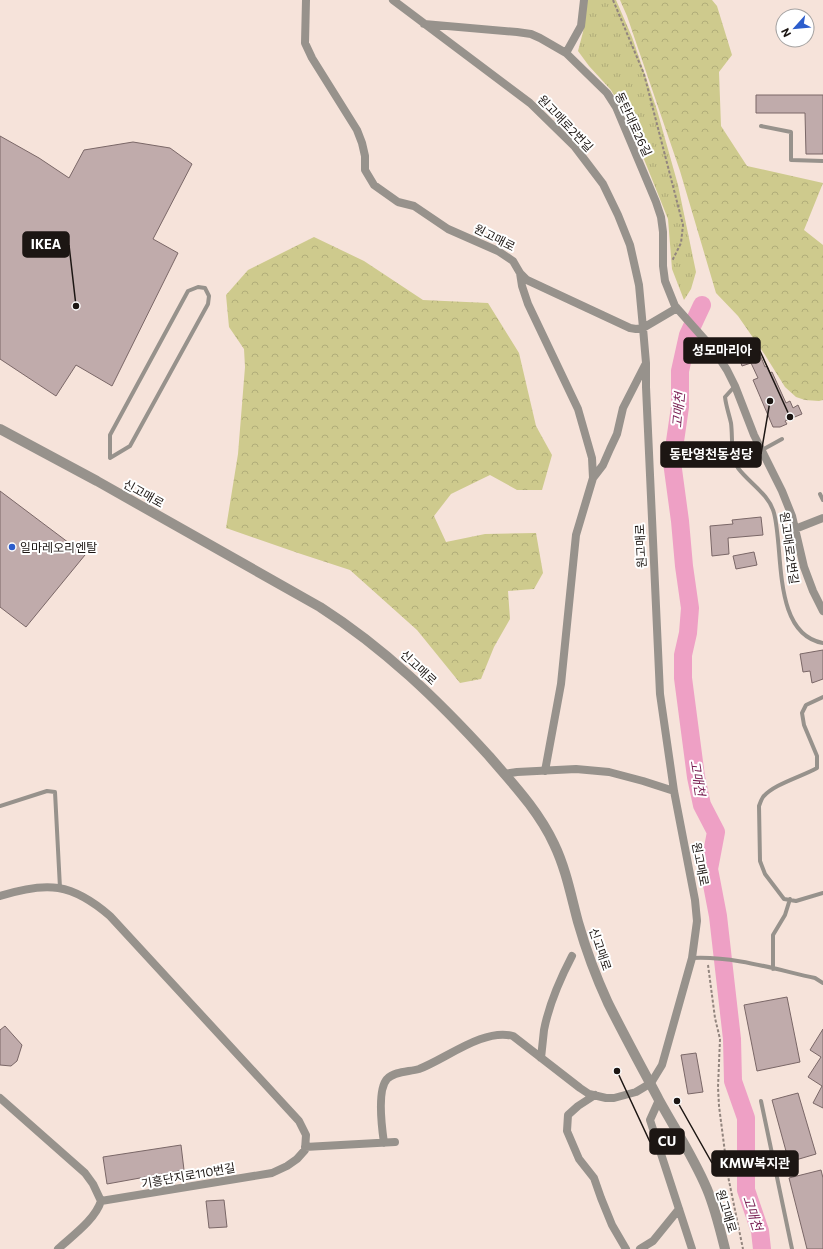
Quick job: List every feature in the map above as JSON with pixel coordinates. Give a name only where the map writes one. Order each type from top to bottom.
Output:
[{"type":"street","name":"원고매로","points":[[306,0],[305,43],[312,58],[356,130],[362,143],[365,156],[365,170],[374,185],[398,202],[414,206],[448,229],[498,251],[514,261],[520,273],[527,280],[630,328],[643,328],[646,363],[660,694],[674,791],[695,900],[696,921],[692,958],[662,1065],[650,1083],[698,1168],[715,1212],[725,1249]]},
{"type":"street","name":"원고매로2번길","points":[[392,0],[530,103],[575,147],[603,184],[618,214],[630,245],[639,285],[643,328]]},
{"type":"street","points":[[566,53],[581,26],[584,0]]},
{"type":"street","name":"동탄대로26길","points":[[424,24],[531,34],[554,45],[566,53],[607,93],[616,107],[661,217],[664,272],[666,281],[679,311],[707,343],[727,370],[735,386]]},
{"type":"street","points":[[520,273],[522,286],[528,304],[578,409],[592,458],[593,478],[576,535],[561,684],[545,771]]},
{"type":"street","points":[[643,328],[679,311]]},
{"type":"street","points":[[593,478],[603,465],[617,434],[623,408],[646,363]]},
{"type":"street","points":[[735,386],[754,435],[782,491],[792,516],[804,567],[813,591],[823,611]]},
{"type":"street","name":"신고매로","points":[[0,429],[132,501],[344,622],[393,660],[444,708],[525,797],[553,843],[566,876],[578,923],[599,981],[608,1003],[650,1083]]},
{"type":"street","points":[[795,529],[823,518]]},
{"type":"street","points":[[504,774],[508,772],[576,769],[609,772],[674,791]]},
{"type":"street","points":[[0,896],[19,890],[40,887],[60,888],[78,894],[96,904],[110,916],[299,1120],[306,1135],[305,1147],[395,1142]]},
{"type":"street","points":[[541,1058],[544,1029],[551,1004],[563,973],[572,956]]},
{"type":"street","points":[[384,1143],[381,1118],[382,1093],[387,1080],[396,1074],[418,1069],[478,1040],[492,1036],[505,1034],[513,1036],[589,1094],[614,1098],[636,1092],[650,1083]]},
{"type":"street","points":[[595,1095],[578,1106],[568,1115],[567,1131],[579,1159],[594,1178],[612,1225],[626,1249]]},
{"type":"street","points":[[0,1098],[85,1174],[93,1184],[101,1201],[99,1209],[92,1217],[58,1249]]},
{"type":"street","points":[[659,1100],[650,1120],[692,1249]]},
{"type":"street","name":"기흥단지로110번길","points":[[101,1201],[272,1173],[298,1159],[305,1150],[305,1147]]},
{"type":"street","points":[[640,1249],[654,1241],[679,1209]]},
{"type":"lane","points":[[761,126],[791,132],[791,160],[823,161]]},
{"type":"lane","points":[[198,287],[205,288],[209,296],[208,304],[134,439],[130,446],[110,458],[110,435],[188,291],[198,287]]},
{"type":"lane","name":"원고매로2번길","points":[[735,386],[725,397],[731,423],[733,452],[738,467],[771,504],[777,527],[785,602],[791,617],[796,626],[804,633],[816,642],[823,643]]},
{"type":"lane","points":[[762,450],[782,439]]},
{"type":"lane","points":[[820,494],[823,500]]},
{"type":"lane","points":[[823,697],[806,705],[802,713],[804,725],[817,756],[816,768],[809,773],[783,784],[769,792],[763,798],[759,806],[760,861],[765,874],[784,898],[796,901],[823,893]]},
{"type":"lane","points":[[0,806],[48,791],[55,792],[60,888]]},
{"type":"lane","points":[[773,969],[773,935],[785,915],[790,899]]},
{"type":"lane","points":[[692,958],[729,959],[815,978],[823,983]]},
{"type":"lane","points":[[761,1101],[792,1249]]},
{"type":"path","points":[[613,0],[644,74],[683,225],[681,243],[674,258],[664,272]]},
{"type":"path","points":[[709,958],[715,1018],[720,1039],[718,1088],[719,1106],[728,1176],[743,1249]]},
{"type":"green space","points":[[587,0],[616,0],[632,37],[657,110],[678,185],[696,272],[691,289],[684,300],[672,269],[668,219],[627,117],[611,90],[589,66],[578,51],[583,32]]},
{"type":"green space","points":[[620,0],[712,0],[717,6],[732,55],[719,72],[721,126],[747,166],[823,183],[804,230],[823,245],[823,400],[805,400],[796,397],[785,387],[738,316],[716,293],[680,171],[627,16]]},
{"type":"green space","points":[[314,237],[364,261],[423,300],[488,303],[519,353],[536,426],[552,455],[542,490],[517,490],[490,475],[451,494],[434,516],[446,542],[485,534],[536,533],[543,573],[534,589],[508,591],[510,619],[494,647],[481,679],[460,683],[417,630],[350,570],[226,528],[238,454],[245,367],[244,349],[229,327],[226,295],[248,270]]},
{"type":"building","points":[[756,95],[823,95],[823,154],[806,154],[805,113],[756,113]]},
{"type":"building","points":[[0,136],[39,158],[69,178],[84,150],[133,142],[170,148],[192,164],[153,239],[178,253],[112,386],[76,365],[56,396],[0,359]]},
{"type":"building","points":[[757,347],[765,367],[767,366],[770,373],[772,372],[786,403],[790,401],[793,408],[798,405],[802,414],[785,421],[787,424],[780,427],[773,427],[753,380],[758,378],[751,363],[742,366],[738,355]]},
{"type":"building","points":[[0,491],[85,555],[26,627],[0,607]]},
{"type":"building","points":[[761,517],[763,535],[728,538],[729,554],[712,556],[710,526],[733,524],[732,520]]},
{"type":"building","points":[[754,552],[757,565],[736,569],[733,556]]},
{"type":"building","points":[[823,650],[823,679],[812,683],[810,671],[803,672],[800,654]]},
{"type":"building","points":[[787,997],[800,1062],[757,1071],[744,1005]]},
{"type":"building","points":[[5,1026],[22,1045],[17,1061],[11,1066],[0,1065],[0,1030]]},
{"type":"building","points":[[823,1029],[823,1108],[813,1103],[822,1086],[808,1077],[821,1057],[810,1050]]},
{"type":"building","points":[[696,1053],[703,1092],[688,1094],[681,1055]]},
{"type":"building","points":[[798,1093],[816,1154],[789,1162],[772,1100]]},
{"type":"building","points":[[181,1145],[184,1170],[107,1184],[103,1157]]},
{"type":"building","points":[[821,1170],[823,1178],[823,1249],[807,1249],[789,1178]]},
{"type":"building","points":[[224,1200],[227,1227],[209,1228],[206,1201]]},
{"type":"waterway","name":"고매천","points":[[702,305],[688,335],[680,371],[680,407],[672,462],[690,608],[688,633],[683,655],[683,678],[696,777],[702,805],[716,832],[709,869],[718,916],[732,1039],[733,1081],[746,1118],[746,1190],[760,1231],[762,1249]]},
{"type":"place","name":"IKEA","points":[[76,306]]},
{"type":"place","name":"동탄영천동성당","points":[[770,401]]},
{"type":"place","name":"성모마리아","points":[[790,417]]},
{"type":"place","name":"일마레오리엔탈","points":[[12,547]]},
{"type":"place","name":"CU","points":[[617,1071]]},
{"type":"place","name":"KMW복지관","points":[[677,1101]]}]
